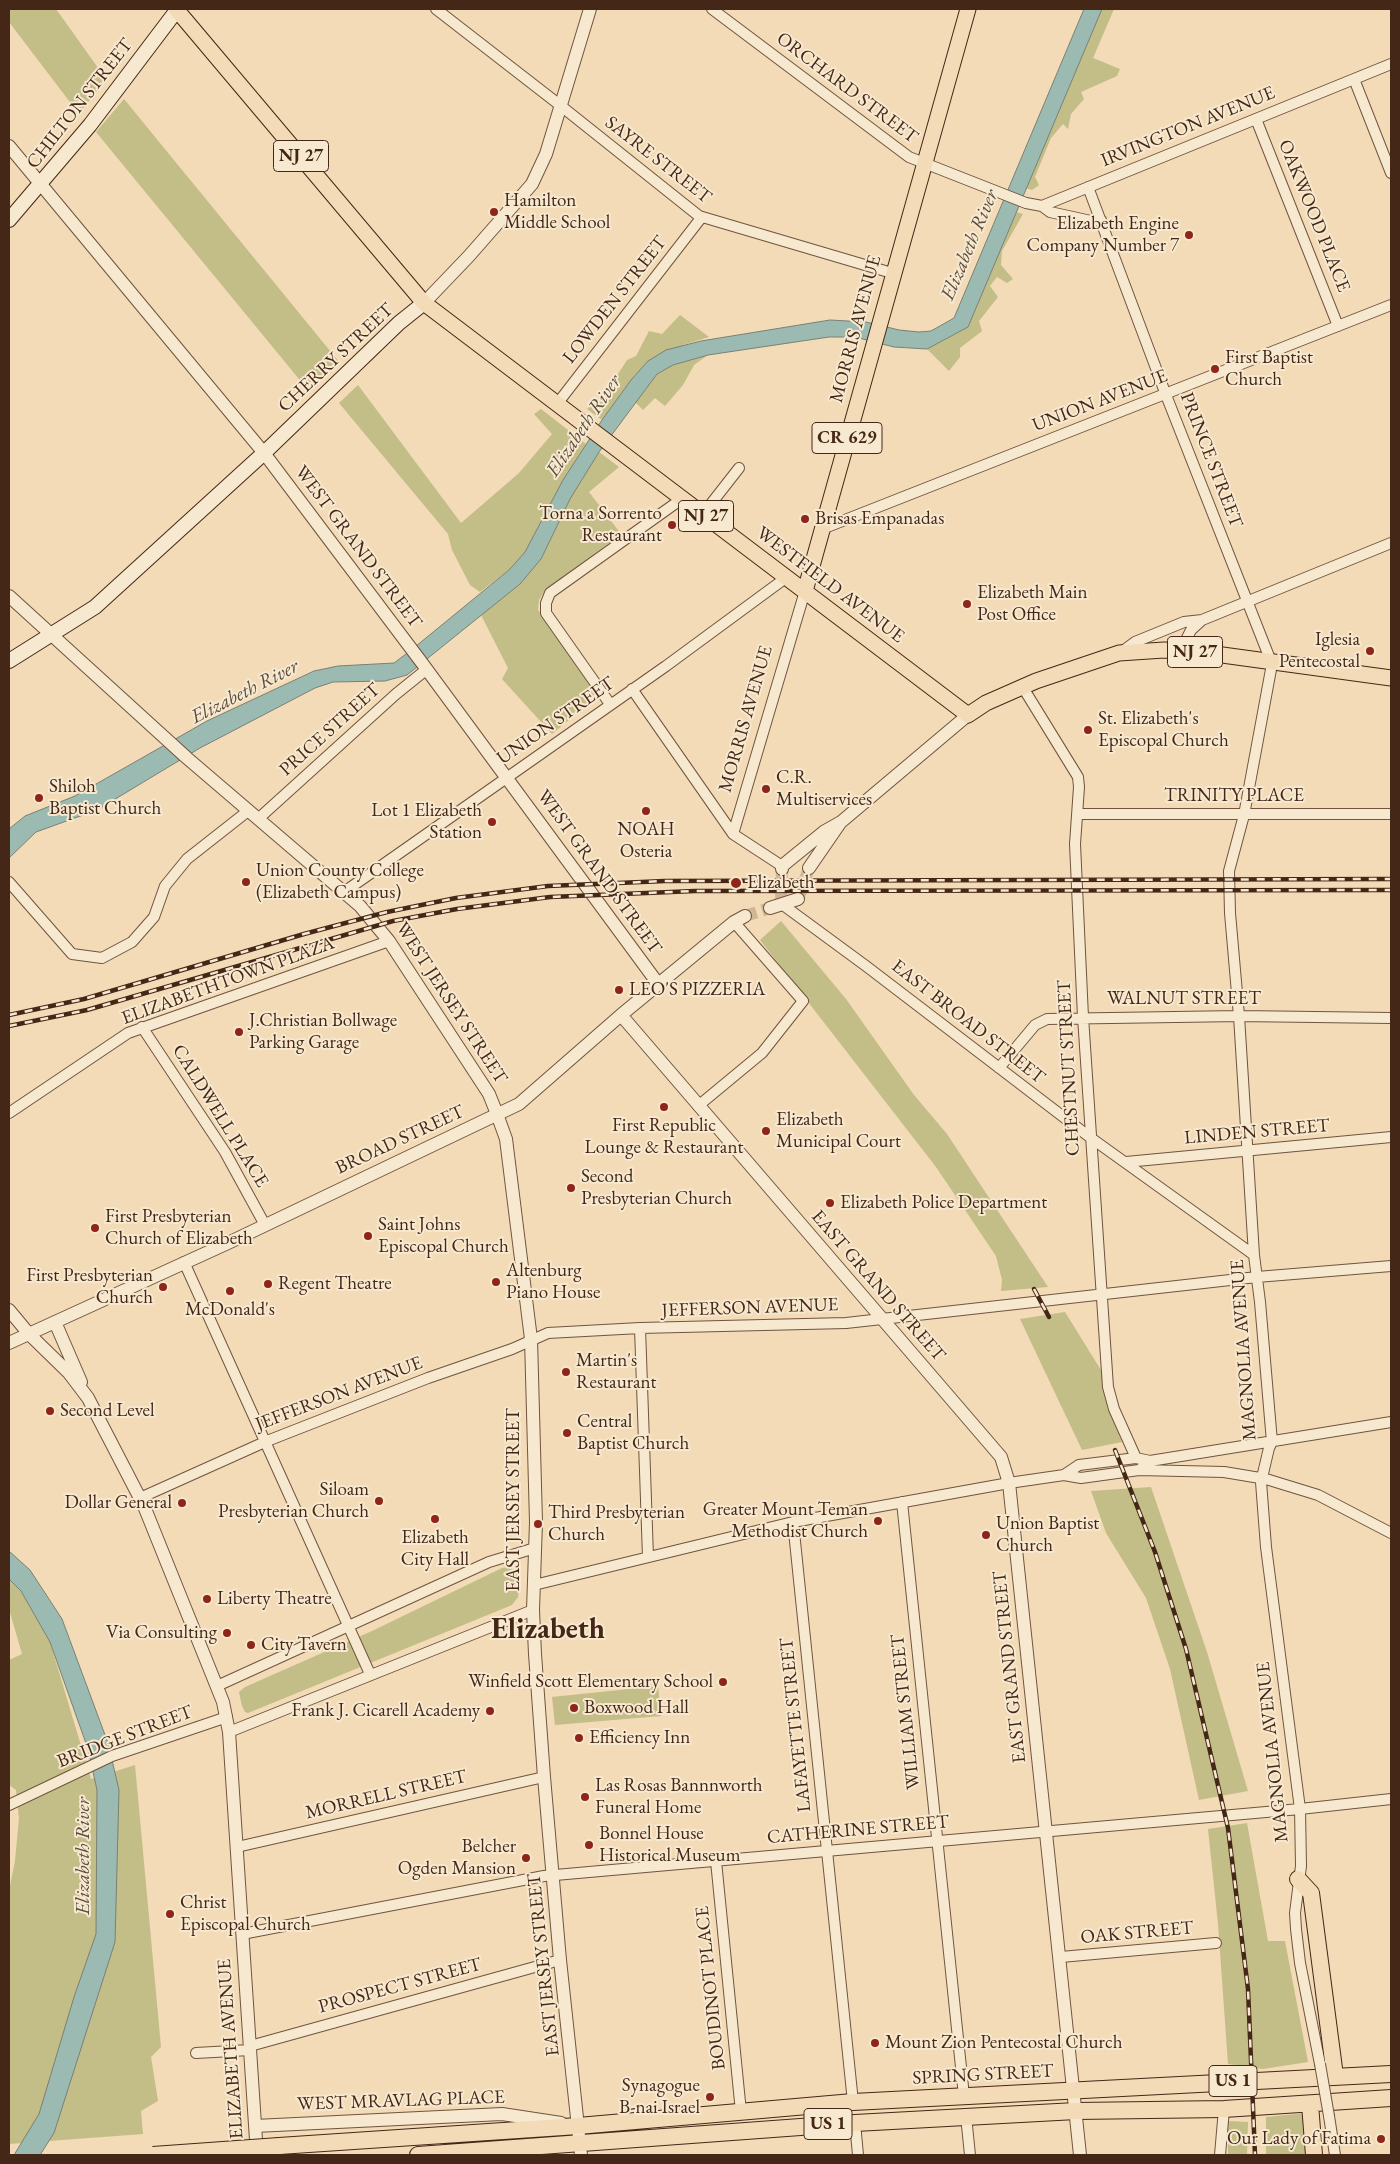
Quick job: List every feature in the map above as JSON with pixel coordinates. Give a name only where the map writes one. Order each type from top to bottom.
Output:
[{"type":"highway","points":[[1298,1879],[1312,1893],[1335,2076]]},
{"type":"highway","name":"SPRING STREET","points":[[578,2126],[852,2102],[1391,2074]]},
{"type":"highway","name":"US 1","points":[[418,2155],[516,2148],[580,2149],[855,2123],[966,2116],[1076,2111],[1224,2108],[1391,2098]]},
{"type":"highway","points":[[1310,2104],[1314,2155]]},
{"type":"highway","name":"US 1","points":[[153,2155],[578,2126]]},
{"type":"highway","points":[[489,2155],[516,2148]]},
{"type":"main road","name":"CHILTON STREET","points":[[9,220],[41,185],[90,125],[177,9]]},
{"type":"main road","name":"WESTFIELD AVENUE","points":[[177,9],[424,303],[968,715]]},
{"type":"main road","name":"MORRIS AVENUE","points":[[805,591],[892,273],[968,9]]},
{"type":"main road","name":"CHERRY STREET","points":[[9,661],[95,607],[264,453],[399,323],[424,303]]},
{"type":"main road","name":"NJ 27","points":[[968,715],[986,703],[1022,686],[1119,653],[1164,650],[1186,651],[1391,678]]},
{"type":"street","name":"SAYRE STREET","points":[[436,9],[701,218],[892,273]]},
{"type":"street","name":"CHERRY STREET","points":[[424,303],[532,184],[546,154],[590,9]]},
{"type":"street","name":"ORCHARD STREET","points":[[712,9],[902,153],[923,164],[998,193],[1026,203],[1042,206]]},
{"type":"street","name":"IRVINGTON AVENUE","points":[[1042,206],[1391,64]]},
{"type":"street","points":[[1354,79],[1391,173]]},
{"type":"street","name":"OAKWOOD PLACE","points":[[1256,119],[1338,326]]},
{"type":"street","name":"WEST GRAND STREET","points":[[9,146],[264,453],[425,666],[659,985]]},
{"type":"street","name":"PRINCE STREET","points":[[1088,187],[1096,221],[1271,661]]},
{"type":"street","points":[[1042,206],[1050,212],[1096,221]]},
{"type":"street","name":"LOWDEN STREET","points":[[557,404],[701,218]]},
{"type":"street","name":"UNION AVENUE","points":[[822,529],[1391,305]]},
{"type":"street","points":[[703,514],[739,468]]},
{"type":"street","points":[[610,704],[546,613],[546,603],[550,593],[683,498]]},
{"type":"street","points":[[1119,653],[1135,642],[1184,622],[1202,620],[1391,543]]},
{"type":"street","name":"UNION STREET","points":[[344,892],[666,666],[787,577]]},
{"type":"street","name":"MORRIS AVENUE","points":[[733,834],[805,591]]},
{"type":"street","name":"WEST JERSEY STREET","points":[[9,596],[187,758],[344,892],[376,924],[489,1094],[497,1114]]},
{"type":"street","points":[[1186,651],[1186,640],[1191,630],[1202,620]]},
{"type":"street","name":"MAGNOLIA AVENUE","points":[[1271,661],[1272,664],[1244,815],[1229,871],[1230,917],[1239,1016],[1254,1255],[1272,1442],[1261,1478],[1266,1547],[1300,1809],[1301,1858],[1298,1879],[1296,1929],[1300,1963],[1320,2064],[1335,2155]]},
{"type":"street","name":"PRICE STREET","points":[[9,882],[72,954],[102,958],[132,942],[154,918],[164,886],[186,859],[253,815],[396,694],[425,666]]},
{"type":"street","name":"CHESTNUT STREET","points":[[1022,686],[1078,777],[1078,814],[1075,844],[1090,1138],[1108,1387],[1114,1409],[1136,1458]]},
{"type":"street","points":[[632,689],[733,834],[782,868],[825,831],[841,822],[968,715]]},
{"type":"street","name":"TRINITY PLACE","points":[[1078,814],[1391,814]]},
{"type":"street","points":[[809,868],[841,822]]},
{"type":"street","points":[[778,904],[798,899]]},
{"type":"street","name":"EAST BROAD STREET","points":[[778,904],[866,966],[1090,1138],[1254,1255]]},
{"type":"street","points":[[698,1106],[762,1053],[803,1001],[740,919]]},
{"type":"street","name":"BROAD STREET","points":[[9,1343],[265,1225],[519,1104],[621,1015],[740,919]]},
{"type":"street","name":"ELIZABETHTOWN PLAZA","points":[[9,1113],[128,1033],[389,941]]},
{"type":"street","name":"EAST GRAND STREET","points":[[621,1015],[1001,1457],[1009,1483],[1080,2155]]},
{"type":"street","name":"WALNUT STREET","points":[[999,1068],[1040,1021],[1084,1017],[1239,1016],[1391,1018]]},
{"type":"street","name":"CALDWELL PLACE","points":[[142,1027],[225,1152],[265,1225]]},
{"type":"street","name":"EAST JERSEY STREET","points":[[497,1114],[506,1139],[531,1339],[535,1548],[533,1610],[544,1776],[560,1960],[580,2149]]},
{"type":"street","name":"LINDEN STREET","points":[[1126,1162],[1391,1137]]},
{"type":"street","points":[[184,1262],[267,1441],[370,1674]]},
{"type":"street","name":"JEFFERSON AVENUE","points":[[140,1498],[267,1441],[428,1378],[512,1349],[548,1333],[640,1328],[834,1324],[1102,1296],[1257,1277],[1391,1266]]},
{"type":"street","name":"ELIZABETH AVENUE","points":[[9,1310],[29,1334],[68,1373],[88,1398],[140,1498],[228,1717],[257,2155]]},
{"type":"street","points":[[55,1322],[88,1398]]},
{"type":"street","points":[[640,1328],[648,1557]]},
{"type":"street","points":[[1064,1475],[1079,1465],[1136,1458],[1150,1461],[1391,1422]]},
{"type":"street","points":[[1139,1470],[1150,1461]]},
{"type":"street","points":[[534,1585],[793,1522],[1009,1483],[1064,1475],[1081,1478],[1139,1470],[1224,1472],[1261,1478],[1318,1495],[1391,1533]]},
{"type":"street","name":"WILLIAM STREET","points":[[902,1502],[964,2096]]},
{"type":"street","name":"LAFAYETTE STREET","points":[[793,1522],[852,2102]]},
{"type":"street","points":[[217,1686],[489,1562],[535,1548]]},
{"type":"street","points":[[229,1732],[533,1610]]},
{"type":"street","name":"BRIDGE STREET","points":[[9,1804],[112,1756],[228,1717]]},
{"type":"street","name":"MORRELL STREET","points":[[237,1847],[544,1776]]},
{"type":"street","name":"CATHERINE STREET","points":[[242,1934],[544,1876],[1300,1809],[1391,1799]]},
{"type":"street","name":"BOUDINOT PLACE","points":[[716,1861],[741,2112]]},
{"type":"street","name":"OAK STREET","points":[[1060,1957],[1216,1943]]},
{"type":"street","name":"PROSPECT STREET","points":[[196,2053],[250,2048],[560,1960]]},
{"type":"street","points":[[1220,2155],[1224,2108]]},
{"type":"street","name":"WEST MRAVLAG PLACE","points":[[254,2126],[502,2114],[578,2126]]},
{"type":"street","points":[[966,2116],[970,2155]]},
{"type":"street","points":[[855,2123],[858,2155]]},
{"type":"shaded area","points":[[9,9],[56,9],[106,79],[79,114],[9,22]]},
{"type":"shaded area","points":[[1102,9],[1114,9],[1093,58],[1120,69],[1117,76],[1081,92],[1084,99],[1071,114],[1068,129],[1063,124],[1051,138],[1035,177],[1039,185],[1032,190],[1026,188]]},
{"type":"shaded area","points":[[124,99],[340,363],[308,390],[96,132]]},
{"type":"shaded area","points":[[1016,212],[1023,214],[1002,251],[1001,265],[1013,279],[1007,283],[997,277],[990,286],[998,297],[979,321],[982,331],[960,348],[960,357],[949,371],[927,349],[968,327]]},
{"type":"shaded area","points":[[680,315],[709,337],[683,345],[648,361],[631,380],[602,420],[587,409],[609,388],[627,360],[636,356],[649,331],[662,334]]},
{"type":"shaded area","points":[[708,355],[694,365],[683,385],[665,406],[655,398],[643,410],[635,402],[657,374],[673,365]]},
{"type":"shaded area","points":[[358,385],[461,523],[519,473],[552,434],[534,414],[541,409],[586,444],[563,480],[525,552],[509,570],[480,592],[470,585],[452,550],[448,534],[339,403]]},
{"type":"shaded area","points":[[599,452],[619,467],[589,492],[621,534],[545,590],[539,600],[538,610],[598,696],[552,734],[502,679],[508,668],[481,615],[520,584],[541,559],[570,499]]},
{"type":"shaded area","points":[[781,921],[846,999],[914,1095],[947,1134],[1048,1287],[1001,1291],[1002,1280],[996,1256],[936,1167],[760,940]]},
{"type":"shaded area","points":[[1065,1312],[1104,1375],[1108,1408],[1122,1442],[1082,1450],[1020,1319]]},
{"type":"shaded area","points":[[1151,1487],[1207,1652],[1248,1791],[1199,1800],[1170,1669],[1146,1598],[1106,1533],[1091,1491]]},
{"type":"shaded area","points":[[508,1567],[517,1572],[520,1577],[518,1597],[512,1605],[248,1713],[245,1712],[239,1692],[245,1687],[372,1631],[502,1568]]},
{"type":"shaded area","points":[[9,1579],[21,1591],[50,1642],[91,1779],[135,1765],[161,2047],[151,2057],[158,2101],[141,2111],[143,2134],[9,2144],[9,1890],[15,1861],[19,1818],[16,1790],[9,1785],[9,1660],[22,1654],[9,1609]]},
{"type":"shaded area","points":[[658,1686],[661,1716],[555,1725],[552,1697]]},
{"type":"shaded area","points":[[1247,1823],[1268,1941],[1285,1941],[1308,2062],[1263,2069],[1228,2064],[1218,1924],[1208,1829]]},
{"type":"shaded area","points":[[1307,2113],[1310,2155],[1266,2155],[1266,2117]]},
{"type":"shaded area","points":[[1228,2121],[1248,2122],[1247,2155],[1228,2155]]},
{"type":"water","points":[[1084,9],[1102,9],[968,327],[927,349],[894,347],[855,337],[829,337],[708,355],[673,365],[657,374],[599,452],[570,499],[541,559],[520,584],[407,675],[385,681],[333,682],[315,688],[200,748],[97,810],[36,832],[9,858],[9,829],[25,816],[75,796],[207,721],[314,671],[338,666],[394,663],[410,651],[509,570],[525,552],[563,480],[602,420],[631,380],[648,361],[666,350],[701,341],[830,320],[866,322],[899,330],[919,332],[931,331],[954,318]]},
{"type":"water","points":[[9,1551],[30,1570],[62,1619],[108,1743],[119,1790],[115,1942],[54,2133],[40,2155],[14,2155],[39,2114],[74,1997],[96,1934],[97,1790],[88,1749],[50,1642],[21,1591],[9,1579]]},
{"type":"tunnel","points":[[798,899],[809,868]]},
{"type":"tunnel","points":[[781,899],[782,869]]},
{"type":"tunnel","points":[[745,916],[770,908]]},
{"type":"railway","points":[[9,1015],[84,999],[304,934],[387,912],[456,898],[548,886],[665,881],[1391,879]]},
{"type":"railway","points":[[9,1026],[87,1010],[393,921],[457,909],[550,897],[695,891],[1391,890]]},
{"type":"railway","points":[[1034,1289],[1049,1317]]},
{"type":"railway","points":[[1115,1450],[1155,1552],[1186,1649],[1228,1828],[1248,1989],[1255,2155]]},
{"type":"place","name":"Hamilton Middle School","points":[[494,212]]},
{"type":"place","name":"Elizabeth Engine Company Number 7","points":[[1189,235]]},
{"type":"place","name":"First Baptist Church","points":[[1215,369]]},
{"type":"place","name":"Brisas Empanadas","points":[[805,519]]},
{"type":"place","name":"Torna a Sorrento Restaurant","points":[[672,525]]},
{"type":"place","name":"Elizabeth Main Post Office","points":[[967,604]]},
{"type":"place","name":"Iglesia Pentecostal","points":[[1370,651]]},
{"type":"place","name":"St. Elizabeth's Episcopal Church","points":[[1088,730]]},
{"type":"place","name":"C.R. Multiservices","points":[[766,789]]},
{"type":"place","name":"Shiloh Baptist Church","points":[[39,798]]},
{"type":"place","name":"NOAH Osteria","points":[[646,811]]},
{"type":"place","name":"Lot 1 Elizabeth Station","points":[[492,822]]},
{"type":"place","name":"Union County College (Elizabeth Campus)","points":[[246,882]]},
{"type":"place","name":"Elizabeth","points":[[736,883]]},
{"type":"place","name":"LEO'S PIZZERIA","points":[[619,990]]},
{"type":"place","name":"J.Christian Bollwage Parking Garage","points":[[239,1032]]},
{"type":"place","name":"First Republic Lounge & Restaurant","points":[[664,1107]]},
{"type":"place","name":"Elizabeth Municipal Court","points":[[766,1131]]},
{"type":"place","name":"Second Presbyterian Church","points":[[571,1188]]},
{"type":"place","name":"Elizabeth Police Department","points":[[830,1203]]},
{"type":"place","name":"First Presbyterian Church of Elizabeth","points":[[95,1228]]},
{"type":"place","name":"Saint Johns Episcopal Church","points":[[368,1236]]},
{"type":"place","name":"Altenburg Piano House","points":[[496,1282]]},
{"type":"place","name":"Regent Theatre","points":[[268,1284]]},
{"type":"place","name":"First Presbyterian Church","points":[[163,1287]]},
{"type":"place","name":"McDonald's","points":[[230,1291]]},
{"type":"place","name":"Martin's Restaurant","points":[[566,1372]]},
{"type":"place","name":"Second Level","points":[[50,1411]]},
{"type":"place","name":"Central Baptist Church","points":[[567,1433]]},
{"type":"place","name":"Siloam Presbyterian Church","points":[[379,1501]]},
{"type":"place","name":"Dollar General","points":[[182,1503]]},
{"type":"place","name":"Elizabeth City Hall","points":[[435,1519]]},
{"type":"place","name":"Greater Mount Teman Methodist Church","points":[[878,1521]]},
{"type":"place","name":"Third Presbyterian Church","points":[[538,1524]]},
{"type":"place","name":"Union Baptist Church","points":[[986,1535]]},
{"type":"place","name":"Liberty Theatre","points":[[207,1599]]},
{"type":"place","name":"Via Consulting","points":[[227,1633]]},
{"type":"place","name":"City Tavern","points":[[251,1645]]},
{"type":"place","name":"Winfield Scott Elementary School","points":[[723,1682]]},
{"type":"place","name":"Boxwood Hall","points":[[574,1708]]},
{"type":"place","name":"Frank J. Cicarell Academy","points":[[490,1711]]},
{"type":"place","name":"Efficiency Inn","points":[[579,1738]]},
{"type":"place","name":"Las Rosas Bannnworth Funeral Home","points":[[585,1797]]},
{"type":"place","name":"Bonnel House Historical Museum","points":[[589,1845]]},
{"type":"place","name":"Belcher Ogden Mansion","points":[[526,1858]]},
{"type":"place","name":"Christ Episcopal Church","points":[[170,1914]]},
{"type":"place","name":"Mount Zion Pentecostal Church","points":[[875,2043]]},
{"type":"place","name":"Synagogue B-nai Israel","points":[[710,2097]]},
{"type":"place","name":"Our Lady of Fatima","points":[[1381,2139]]},
{"type":"district","name":"Elizabeth","points":[[548,1630]]},
{"type":"water label","name":"Elizabeth River","points":[[970,245]]},
{"type":"water label","name":"Elizabeth River","points":[[584,426]]},
{"type":"water label","name":"Elizabeth River","points":[[245,692]]},
{"type":"water label","name":"Elizabeth River","points":[[84,1856]]}]
